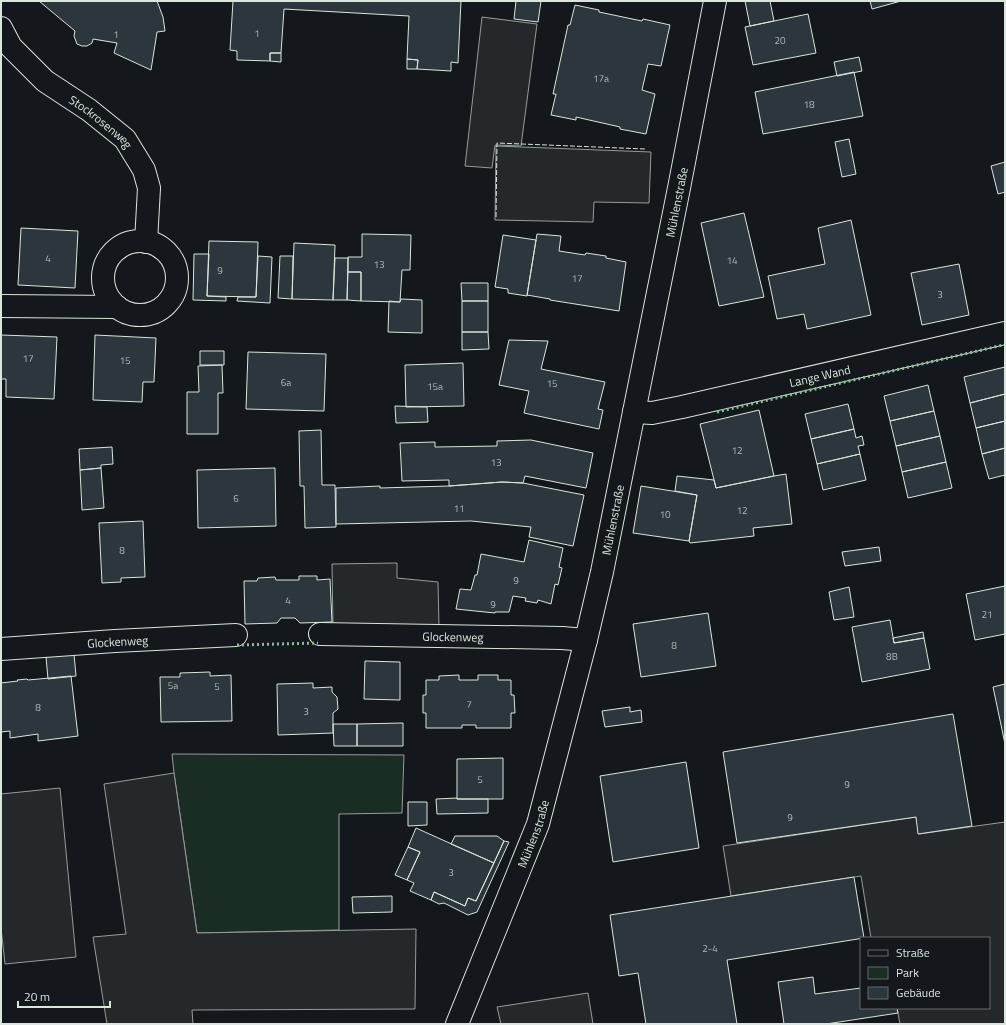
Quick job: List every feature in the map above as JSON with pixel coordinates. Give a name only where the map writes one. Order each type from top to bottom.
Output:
[{"type":"street","name":"Mühlenstraße","points":[[457,1024],[538,824],[586,640],[602,572],[679,188],[714,1]]},
{"type":"street","name":"Stockrosenweg","points":[[1,28],[11,47],[45,81],[89,110],[125,139],[144,170],[149,188],[146,242]]},
{"type":"street","points":[[134,242],[146,242],[158,245],[168,253],[174,263],[178,275],[177,287],[172,298],[163,308],[152,313],[140,315],[128,313],[117,307],[109,298],[104,287],[103,275],[106,263],[122,246],[134,242]]},
{"type":"street","points":[[1,306],[117,307]]},
{"type":"street","name":"Lange Wand","points":[[634,412],[652,413],[682,407],[1005,333]]},
{"type":"street","name":"Glockenweg","points":[[320,634],[562,638],[586,640]]},
{"type":"street","name":"Glockenweg","points":[[1,649],[115,640],[236,635]]},
{"type":"green space","points":[[172,754],[404,755],[402,813],[339,814],[339,930],[197,933]]},
{"type":"shaded area","points":[[482,17],[537,24],[521,146],[495,145],[492,168],[465,166]]},
{"type":"shaded area","points":[[496,146],[651,152],[649,203],[594,202],[593,222],[495,220]]},
{"type":"shaded area","points":[[397,563],[397,578],[438,582],[439,627],[333,627],[332,564]]},
{"type":"shaded area","points":[[174,773],[197,933],[416,929],[415,1009],[192,1010],[193,1024],[107,1024],[93,937],[126,934],[104,784]]},
{"type":"shaded area","points":[[60,788],[76,957],[5,964],[1,928],[1,794]]},
{"type":"shaded area","points":[[916,817],[919,834],[1005,822],[1005,1024],[900,1024],[897,1009],[990,1009],[990,937],[871,937],[861,876],[731,896],[723,846]]},
{"type":"shaded area","points":[[588,993],[593,1024],[501,1024],[497,1007]]},
{"type":"building","points":[[39,1],[157,1],[163,17],[165,31],[157,32],[151,70],[114,53],[117,43],[93,39],[92,43],[87,46],[77,44],[74,36],[75,31]]},
{"type":"building","points":[[233,1],[461,1],[458,63],[451,62],[451,71],[417,69],[418,60],[407,59],[409,16],[284,9],[281,53],[270,53],[270,61],[237,60],[237,51],[230,50]]},
{"type":"building","points":[[516,1],[541,1],[538,22],[514,19]]},
{"type":"building","points":[[745,1],[770,1],[774,21],[750,26]]},
{"type":"building","points":[[870,1],[901,1],[872,9]]},
{"type":"building","points":[[575,5],[599,10],[599,12],[670,25],[661,66],[648,64],[642,90],[655,94],[646,134],[620,129],[620,127],[576,117],[576,120],[551,115],[556,94],[553,94],[568,25],[570,25]]},
{"type":"building","points":[[808,14],[816,53],[753,65],[745,27]]},
{"type":"building","points":[[270,53],[281,53],[281,62],[270,61]]},
{"type":"building","points":[[859,57],[862,71],[837,76],[834,62]]},
{"type":"building","points":[[407,59],[418,60],[417,69],[407,69]]},
{"type":"building","points":[[854,72],[863,116],[763,134],[755,92]]},
{"type":"building","points":[[849,139],[856,174],[842,177],[835,142]]},
{"type":"building","points":[[1005,162],[1005,192],[998,194],[991,166]]},
{"type":"building","points":[[744,213],[764,297],[719,306],[701,223]]},
{"type":"building","points":[[851,220],[871,315],[807,329],[804,314],[777,319],[768,276],[825,264],[818,228]]},
{"type":"building","points":[[21,228],[78,231],[75,288],[18,285]]},
{"type":"building","points":[[362,234],[411,235],[410,270],[402,270],[400,302],[361,301],[361,272],[348,272],[348,257],[362,257]]},
{"type":"building","points":[[537,234],[561,236],[559,251],[585,255],[586,253],[606,256],[606,258],[626,262],[619,311],[527,295]]},
{"type":"building","points":[[503,235],[536,240],[527,296],[508,293],[508,289],[495,287]]},
{"type":"building","points":[[209,241],[258,242],[256,297],[207,296]]},
{"type":"building","points":[[294,243],[335,245],[333,300],[292,299]]},
{"type":"building","points":[[194,254],[209,254],[207,296],[226,297],[226,301],[193,300]]},
{"type":"building","points":[[258,256],[272,257],[270,303],[237,301],[238,297],[256,297]]},
{"type":"building","points":[[280,256],[293,256],[292,299],[278,298]]},
{"type":"building","points":[[335,258],[348,258],[347,300],[333,300]]},
{"type":"building","points":[[959,264],[969,315],[922,325],[911,273]]},
{"type":"building","points":[[348,272],[361,272],[361,301],[347,300]]},
{"type":"building","points":[[461,283],[488,283],[488,301],[462,301]]},
{"type":"building","points":[[401,299],[422,300],[422,333],[388,332],[389,301],[400,302]]},
{"type":"building","points":[[462,301],[488,301],[488,332],[462,332]]},
{"type":"building","points":[[462,332],[488,332],[489,349],[462,350]]},
{"type":"building","points":[[1,335],[57,337],[54,399],[6,397],[6,379],[1,379]]},
{"type":"building","points":[[95,335],[156,338],[154,382],[143,382],[142,402],[93,400]]},
{"type":"building","points":[[509,340],[548,341],[541,369],[605,382],[598,409],[603,410],[599,429],[524,413],[529,391],[499,385]]},
{"type":"building","points":[[200,351],[224,351],[224,365],[200,365]]},
{"type":"building","points":[[248,352],[326,354],[324,411],[246,409]]},
{"type":"building","points":[[463,363],[464,406],[406,407],[405,365]]},
{"type":"building","points":[[222,365],[223,393],[218,393],[218,434],[187,434],[187,392],[199,392],[198,366]]},
{"type":"building","points":[[1005,367],[1005,394],[970,403],[964,377]]},
{"type":"building","points":[[928,385],[934,411],[890,421],[884,396]]},
{"type":"building","points":[[1005,394],[1005,421],[976,428],[970,403]]},
{"type":"building","points":[[848,404],[854,429],[811,439],[805,414]]},
{"type":"building","points":[[395,406],[427,407],[428,422],[396,423]]},
{"type":"building","points":[[759,410],[774,476],[716,488],[700,424]]},
{"type":"building","points":[[934,411],[940,436],[896,446],[890,421]]},
{"type":"building","points":[[1005,421],[1005,448],[982,454],[976,428]]},
{"type":"building","points":[[854,429],[856,438],[862,436],[864,445],[858,446],[860,454],[817,464],[811,439]]},
{"type":"building","points":[[321,430],[322,485],[335,485],[336,527],[305,528],[304,486],[300,486],[299,431]]},
{"type":"building","points":[[940,436],[946,462],[902,472],[896,446]]},
{"type":"building","points":[[531,440],[593,453],[586,488],[525,476],[523,483],[502,482],[449,486],[449,480],[402,481],[400,443],[435,442],[435,447],[497,446],[497,441]]},
{"type":"building","points":[[112,447],[113,464],[101,465],[101,468],[80,470],[79,449]]},
{"type":"building","points":[[1005,448],[1005,475],[989,479],[982,454]]},
{"type":"building","points":[[860,454],[866,480],[823,490],[817,464]]},
{"type":"building","points":[[946,462],[952,488],[908,498],[902,472]]},
{"type":"building","points":[[101,468],[104,508],[82,510],[80,470]]},
{"type":"building","points":[[275,468],[276,526],[198,528],[197,470]]},
{"type":"building","points":[[786,474],[792,524],[753,528],[754,536],[690,543],[689,541],[697,495],[675,491],[677,476],[714,480],[716,488]]},
{"type":"building","points":[[502,482],[523,483],[584,495],[573,546],[529,537],[531,527],[471,521],[336,524],[336,488],[380,486],[380,488],[449,486]]},
{"type":"building","points":[[641,486],[697,495],[689,541],[633,533]]},
{"type":"building","points":[[143,521],[145,577],[121,578],[121,582],[102,583],[99,523]]},
{"type":"building","points":[[529,540],[563,548],[559,567],[562,568],[558,585],[555,584],[551,604],[538,600],[537,603],[525,601],[526,598],[513,596],[509,612],[495,613],[456,609],[460,589],[471,590],[475,575],[477,575],[481,554],[524,562]]},
{"type":"building","points":[[879,547],[881,561],[845,566],[842,552]]},
{"type":"building","points":[[299,576],[317,576],[317,580],[330,579],[332,622],[300,623],[295,618],[281,618],[277,623],[245,624],[244,581],[257,581],[258,578],[275,577],[276,580],[299,580]]},
{"type":"building","points":[[1005,586],[1005,634],[975,640],[966,594]]},
{"type":"building","points":[[849,587],[854,617],[834,620],[829,592]]},
{"type":"building","points":[[708,613],[716,666],[641,677],[633,624]]},
{"type":"building","points":[[890,620],[894,643],[924,638],[930,669],[862,682],[852,627]]},
{"type":"building","points":[[923,632],[924,638],[894,643],[893,638]]},
{"type":"building","points":[[74,654],[76,676],[48,679],[46,657]]},
{"type":"building","points":[[365,661],[400,662],[400,700],[364,699]]},
{"type":"building","points":[[210,672],[210,676],[231,675],[232,721],[161,722],[160,677],[180,677],[180,673]]},
{"type":"building","points":[[459,675],[459,680],[478,680],[478,675],[498,675],[498,680],[511,680],[511,695],[514,695],[515,713],[511,713],[511,728],[476,728],[476,725],[462,725],[462,728],[426,728],[426,713],[423,713],[423,695],[426,695],[426,680],[439,680],[439,676]]},
{"type":"building","points":[[71,676],[78,736],[38,741],[38,734],[10,738],[10,731],[1,732],[1,683],[27,679]]},
{"type":"building","points":[[313,683],[313,688],[332,687],[332,692],[337,697],[338,709],[333,713],[333,733],[278,735],[277,684]]},
{"type":"building","points":[[1005,684],[1005,744],[993,687]]},
{"type":"building","points":[[630,707],[630,712],[641,710],[642,722],[605,727],[602,711]]},
{"type":"building","points":[[953,714],[972,826],[918,834],[916,817],[737,843],[723,752]]},
{"type":"building","points":[[403,723],[403,746],[357,746],[357,724]]},
{"type":"building","points":[[333,724],[357,724],[357,746],[334,746]]},
{"type":"building","points":[[503,758],[503,799],[457,799],[457,759]]},
{"type":"building","points":[[686,762],[699,848],[613,862],[600,776]]},
{"type":"building","points":[[436,799],[488,799],[488,813],[437,814]]},
{"type":"building","points":[[408,802],[427,802],[427,825],[408,826]]},
{"type":"building","points":[[416,828],[494,863],[476,901],[468,898],[465,906],[434,892],[431,900],[410,891],[414,883],[407,880],[420,852],[408,847]]},
{"type":"building","points":[[455,836],[497,836],[504,841],[494,863],[451,844]]},
{"type":"building","points":[[504,841],[509,842],[477,912],[468,915],[444,903],[439,904],[431,900],[434,892],[465,906],[468,898],[476,901]]},
{"type":"building","points":[[408,847],[420,852],[407,880],[395,875]]},
{"type":"building","points":[[854,877],[864,937],[727,960],[737,1024],[646,1024],[638,973],[619,976],[610,915]]},
{"type":"building","points":[[392,896],[392,912],[353,913],[352,897]]},
{"type":"building","points":[[813,977],[815,994],[860,988],[860,1009],[897,1009],[898,1013],[826,1024],[784,1024],[778,982]]},
{"type":"hedge","points":[[717,412],[1003,345]]},
{"type":"hedge","points":[[237,645],[318,643]]},
{"type":"fence","points":[[496,217],[497,143],[645,149]]}]
